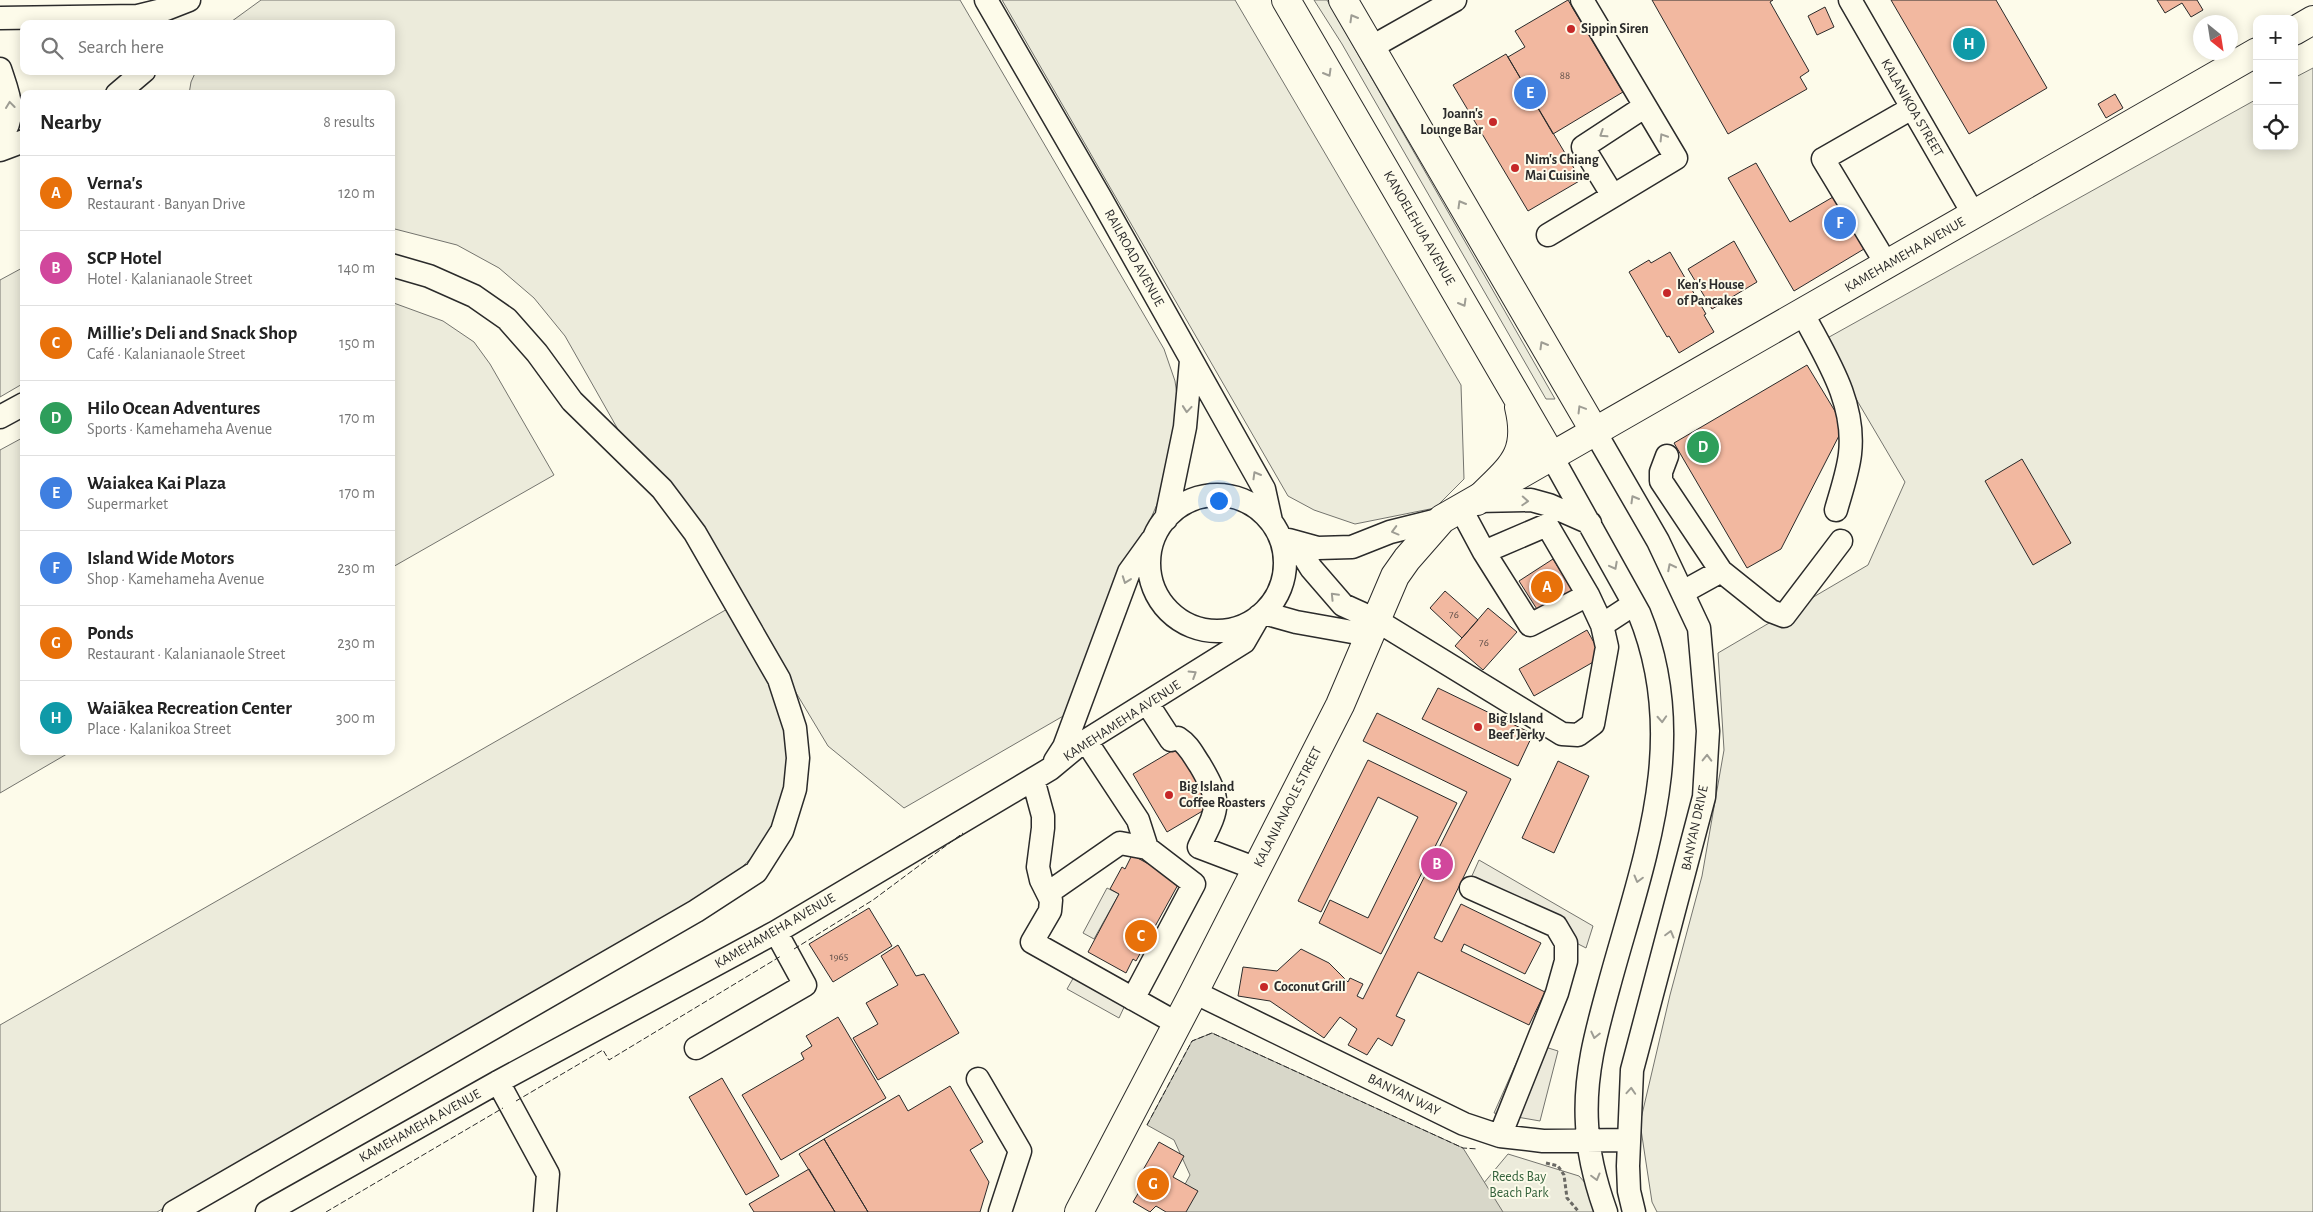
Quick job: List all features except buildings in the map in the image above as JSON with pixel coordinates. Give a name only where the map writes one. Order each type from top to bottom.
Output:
[{"type":"main road","name":"KANOELEHUA AVENUE","points":[[1286,0],[1552,457]]},
{"type":"main road","points":[[1343,0],[1595,432]]},
{"type":"main road","points":[[2298,29],[2313,20]]},
{"type":"main road","name":"KAMEHAMEHA AVENUE","points":[[1552,457],[2253,54]]},
{"type":"main road","points":[[1460,510],[1514,462],[1521,450],[1522,424],[1517,396]]},
{"type":"main road","name":"KALANIANAOLE STREET","points":[[1079,1212],[1178,1024],[1340,705],[1395,576],[1407,559],[1460,510],[1552,457]]},
{"type":"street","points":[[0,18],[138,16],[166,9],[189,0]]},
{"type":"street","points":[[182,20],[196,0]]},
{"type":"street","name":"RAILROAD AVENUE","points":[[986,0],[1100,197],[1190,361],[1264,489],[1282,533],[1343,604],[1373,627],[1562,734],[1578,735],[1593,724],[1607,648],[1602,625],[1588,595],[1547,525],[1484,552]]},
{"type":"street","points":[[1370,48],[1455,0]]},
{"type":"street","points":[[1548,235],[1676,158],[1582,0]]},
{"type":"street","name":"KALANIKOA STREET","points":[[1850,0],[1974,215]]},
{"type":"street","points":[[0,69],[9,97],[11,114],[8,128],[0,139]]},
{"type":"street","points":[[123,90],[139,75]]},
{"type":"street","points":[[1613,196],[1583,147],[1644,107]]},
{"type":"street","points":[[1887,265],[1823,159],[1912,108]]},
{"type":"street","points":[[0,150],[20,142]]},
{"type":"street","points":[[174,1212],[696,911],[756,872],[782,832],[795,788],[798,758],[794,728],[779,679],[695,533],[662,489],[572,400],[537,353],[507,319],[474,296],[429,276],[395,266]]},
{"type":"street","points":[[1803,314],[1839,382],[1849,415],[1850,454],[1836,510]]},
{"type":"street","points":[[1166,519],[1185,427],[1190,361]]},
{"type":"street","points":[[0,417],[20,406]]},
{"type":"street","name":"BANYAN DRIVE","points":[[1595,432],[1658,541],[1699,628],[1706,698],[1708,763],[1704,798],[1632,1070],[1628,1140],[1629,1191],[1634,1212]]},
{"type":"street","points":[[1668,456],[1660,472],[1661,481],[1721,572],[1771,611],[1784,616],[1841,541]]},
{"type":"street","points":[[1552,457],[1634,604],[1649,638],[1661,698],[1662,760],[1654,821],[1594,1040],[1587,1096],[1589,1152],[1606,1212]]},
{"type":"street","points":[[1178,1024],[1032,942],[1050,911],[1051,900],[1041,880],[1038,867],[1043,822],[1042,774],[1064,747],[1129,572],[1166,519],[1177,508],[1196,498],[1216,494],[1234,496],[1251,503],[1282,533],[1318,548],[1352,547],[1390,532],[1460,510],[1531,500],[1549,505],[1590,523]]},
{"type":"street","points":[[1460,510],[1530,625],[1588,595]]},
{"type":"street","points":[[1152,540],[1149,560],[1151,581],[1160,600],[1173,615],[1191,626],[1211,631],[1232,629],[1248,623],[1261,614],[1275,598],[1283,582],[1286,564],[1282,533]]},
{"type":"street","points":[[1683,592],[1721,572]]},
{"type":"street","points":[[1602,625],[1634,604]]},
{"type":"street","points":[[1261,614],[1296,622],[1373,627]]},
{"type":"street","name":"KAMEHAMEHA AVENUE","points":[[267,1212],[498,1082],[776,932],[1042,774],[1086,741],[1244,642],[1261,614]]},
{"type":"street","points":[[1133,999],[1194,884],[1199,847],[1215,815],[1216,798],[1211,784],[1186,744],[1178,738],[1170,740],[1147,703]]},
{"type":"street","points":[[1086,741],[1138,820],[1147,848]]},
{"type":"street","points":[[1048,893],[1120,843],[1147,848],[1194,884]]},
{"type":"street","points":[[1199,847],[1257,869]]},
{"type":"street","points":[[1471,888],[1556,926],[1566,942],[1566,961],[1557,993],[1500,1136]]},
{"type":"street","points":[[696,1048],[805,985],[776,932]]},
{"type":"street","name":"BANYAN WAY","points":[[1194,992],[1464,1124],[1500,1136],[1543,1140],[1628,1140]]},
{"type":"street","points":[[978,1079],[1020,1151],[1000,1212]]},
{"type":"street","points":[[498,1082],[548,1174],[546,1212]]},
{"type":"path","points":[[1545,1162],[1558,1166],[1564,1175],[1568,1198],[1579,1212]]},
{"type":"green space","points":[[261,0],[960,0],[1164,349],[1175,381],[1180,416],[1165,486],[1065,715],[904,808],[828,746],[783,671],[620,433],[565,336],[534,298],[499,268],[457,245],[395,229],[395,90],[190,90],[194,75],[395,75],[395,20],[234,20]]},
{"type":"green space","points":[[1002,0],[1235,0],[1461,385],[1464,479],[1435,508],[1355,524],[1314,510],[1288,496]]},
{"type":"green space","points":[[1314,0],[1327,0],[1555,399],[1546,399],[1342,44]]},
{"type":"green space","points":[[2313,68],[2313,1212],[1657,1212],[1652,1202],[1640,1123],[1670,995],[1702,876],[1724,750],[1718,653],[1868,565],[1905,482],[1822,341],[2253,101],[2253,150],[2298,150],[2298,76]]},
{"type":"green space","points":[[20,269],[20,385],[0,397],[0,280]]},
{"type":"green space","points":[[395,303],[443,321],[474,342],[490,364],[554,475],[395,566]]},
{"type":"green space","points":[[20,439],[20,755],[65,755],[0,793],[0,450]]},
{"type":"green space","points":[[729,608],[769,681],[779,707],[788,759],[785,787],[770,833],[759,849],[734,876],[157,1212],[0,1212],[0,1025]]},
{"type":"green space","name":"Reeds Bay Beach Park","points":[[1508,1154],[1579,1176],[1604,1204],[1606,1212],[1491,1212],[1478,1190]]},
{"type":"shaded area","points":[[1479,860],[1593,926],[1586,948],[1467,887]]},
{"type":"shaded area","points":[[1107,888],[1119,894],[1094,939],[1083,933]]},
{"type":"shaded area","points":[[1075,975],[1126,1003],[1119,1018],[1067,989]]},
{"type":"shaded area","points":[[1212,1033],[1463,1148],[1503,1212],[1170,1212],[1190,1175],[1174,1140],[1147,1125],[1192,1041]]},
{"type":"shaded area","points":[[1526,1041],[1558,1051],[1540,1121],[1494,1113]]},
{"type":"fence","points":[[794,949],[873,900],[963,833]]},
{"type":"fence","points":[[516,1101],[603,1050],[609,1060],[781,956]]},
{"type":"fence","points":[[1147,1125],[1192,1041],[1212,1033],[1463,1148],[1478,1149]]},
{"type":"fence","points":[[326,1212],[503,1108]]},
{"type":"place","name":"Sippin Siren","points":[[1571,29]]},
{"type":"place","name":"Waiākea Recreation Center","points":[[1969,44]]},
{"type":"place","name":"Waiakea Kai Plaza","points":[[1530,93]]},
{"type":"place","name":"Joann's Lounge Bar","points":[[1493,122]]},
{"type":"place","name":"Nim's Chiang Mai Cuisine","points":[[1515,168]]},
{"type":"place","name":"Island Wide Motors","points":[[1840,223]]},
{"type":"place","name":"Ken's House of Pancakes","points":[[1667,293]]},
{"type":"place","name":"Hilo Ocean Adventures","points":[[1703,447]]},
{"type":"place","name":"Verna's","points":[[1547,587]]},
{"type":"place","name":"Big Island Beef Jerky","points":[[1478,727]]},
{"type":"place","name":"Big Island Coffee Roasters","points":[[1169,795]]},
{"type":"place","name":"SCP Hotel","points":[[1437,864]]},
{"type":"place","name":"Millie’s Deli and Snack Shop","points":[[1141,936]]},
{"type":"place","name":"Coconut Grill","points":[[1264,987]]},
{"type":"place","name":"Ponds","points":[[1153,1184]]}]
